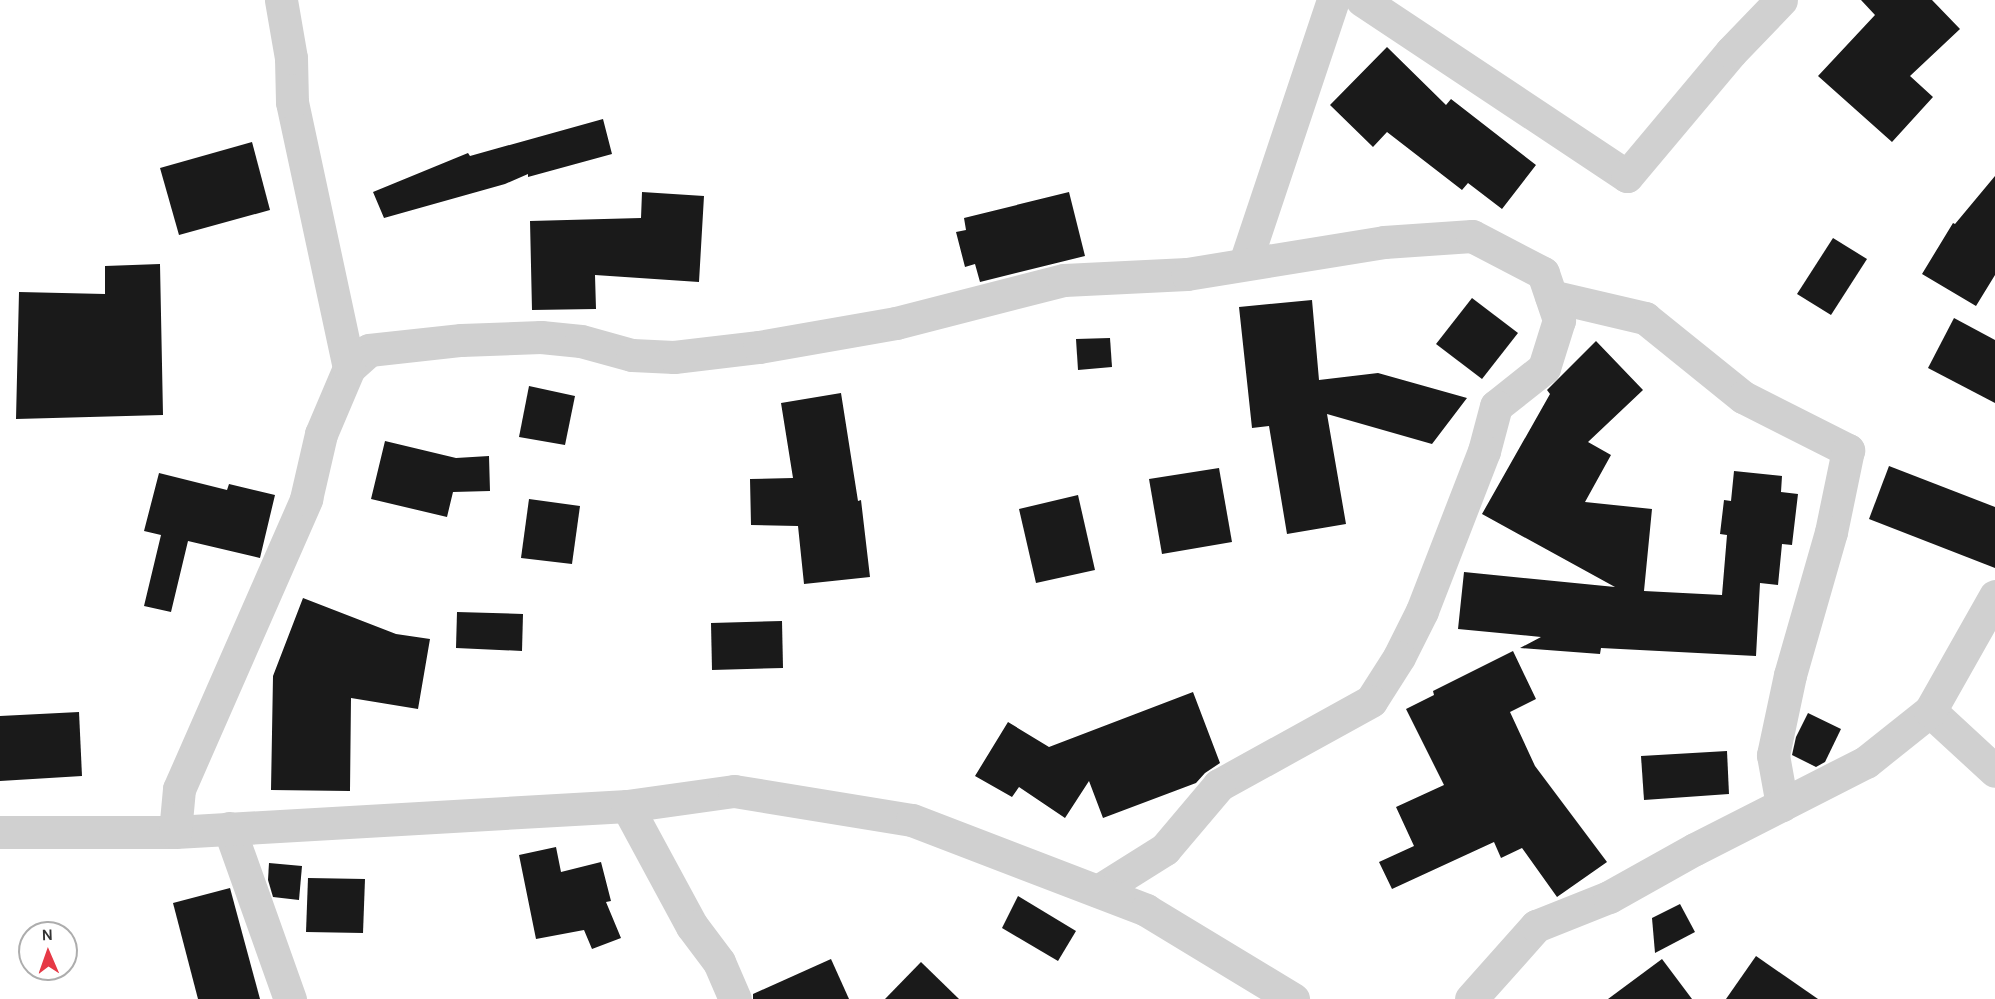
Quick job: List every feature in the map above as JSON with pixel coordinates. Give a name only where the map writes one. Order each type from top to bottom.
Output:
[{"type":"street","points":[[281,0],[291,58],[292,102],[349,368]]},
{"type":"street","points":[[1245,263],[1333,0]]},
{"type":"street","points":[[1362,0],[1627,176],[1731,52],[1781,0]]},
{"type":"street","points":[[175,832],[179,789],[306,499],[321,434],[349,368],[369,350],[461,340],[541,337],[581,341],[632,356],[684,356],[759,347],[896,322],[1064,280],[1188,274],[1384,242],[1472,236],[1543,273],[1559,320],[1544,368],[1496,406],[1484,451],[1422,611],[1399,657],[1371,700],[1219,785],[1165,849],[1098,891]]},
{"type":"street","points":[[1551,296],[1645,318],[1743,397],[1848,450],[1831,532],[1791,675],[1773,755],[1782,805]]},
{"type":"street","points":[[1471,999],[1536,926],[1609,897],[1695,849],[1866,762],[1930,711],[1995,596]]},
{"type":"street","points":[[1930,711],[1995,771]]},
{"type":"street","points":[[0,832],[175,832],[627,806],[734,790],[912,820],[1146,910],[1293,999]]},
{"type":"street","points":[[627,806],[692,926],[719,962],[735,999]]},
{"type":"street","points":[[229,828],[290,999]]},
{"type":"building","points":[[1861,0],[1932,0],[1960,29],[1910,76],[1933,97],[1892,142],[1818,76],[1875,15]]},
{"type":"building","points":[[1387,47],[1446,105],[1451,99],[1536,165],[1502,209],[1468,183],[1462,190],[1387,132],[1373,147],[1330,105]]},
{"type":"building","points":[[603,119],[612,154],[528,177],[528,174],[505,184],[384,218],[373,192],[468,153],[470,156]]},
{"type":"building","points":[[252,142],[270,210],[179,235],[160,168]]},
{"type":"building","points":[[1995,176],[1995,275],[1976,306],[1922,274],[1953,223],[1955,224]]},
{"type":"building","points":[[642,192],[704,196],[699,282],[595,275],[596,309],[532,310],[530,221],[641,218]]},
{"type":"building","points":[[1069,192],[1085,256],[980,282],[975,264],[965,267],[956,232],[966,230],[964,218]]},
{"type":"building","points":[[1833,238],[1867,259],[1831,315],[1797,294]]},
{"type":"building","points":[[160,264],[163,415],[16,419],[19,292],[105,294],[105,266]]},
{"type":"building","points":[[1472,298],[1518,333],[1482,379],[1436,344]]},
{"type":"building","points":[[1312,300],[1319,380],[1378,373],[1467,398],[1432,444],[1327,414],[1346,524],[1287,534],[1269,426],[1252,428],[1239,307]]},
{"type":"building","points":[[1954,318],[1995,340],[1995,403],[1928,368]]},
{"type":"building","points":[[1110,338],[1112,367],[1078,370],[1076,339]]},
{"type":"building","points":[[1596,341],[1643,390],[1588,442],[1611,455],[1585,502],[1652,509],[1644,591],[1722,595],[1727,535],[1720,534],[1724,500],[1731,501],[1734,471],[1782,476],[1781,492],[1798,494],[1792,545],[1782,544],[1778,585],[1760,583],[1756,656],[1601,648],[1600,654],[1520,648],[1541,637],[1458,629],[1464,572],[1615,587],[1482,514],[1550,394],[1547,390]]},
{"type":"building","points":[[529,386],[575,396],[565,445],[519,437]]},
{"type":"building","points":[[841,393],[858,501],[861,500],[870,577],[804,584],[798,526],[751,525],[750,479],[793,478],[781,403]]},
{"type":"building","points":[[385,441],[456,458],[489,456],[490,491],[453,492],[447,517],[371,499]]},
{"type":"building","points":[[1889,466],[1995,507],[1995,568],[1869,519]]},
{"type":"building","points":[[1219,468],[1232,542],[1162,554],[1149,479]]},
{"type":"building","points":[[159,473],[227,490],[229,484],[275,495],[260,558],[188,541],[171,612],[144,606],[161,535],[144,531]]},
{"type":"building","points":[[1078,495],[1095,570],[1036,583],[1019,509]]},
{"type":"building","points":[[529,499],[580,506],[572,564],[521,558]]},
{"type":"building","points":[[303,598],[396,634],[430,639],[418,709],[351,698],[350,791],[271,790],[273,676]]},
{"type":"building","points":[[457,612],[523,614],[522,651],[456,648]]},
{"type":"building","points":[[782,621],[783,668],[712,670],[711,623]]},
{"type":"building","points":[[1513,651],[1536,699],[1510,712],[1535,766],[1607,862],[1557,897],[1522,848],[1501,858],[1494,842],[1392,889],[1379,862],[1414,846],[1396,807],[1444,785],[1406,709],[1434,695],[1433,691]]},
{"type":"building","points":[[1193,692],[1220,763],[1205,773],[1196,783],[1103,818],[1089,781],[1065,818],[1019,787],[1012,797],[975,776],[1008,722],[1049,747]]},
{"type":"building","points":[[79,712],[82,776],[0,781],[0,716]]},
{"type":"building","points":[[1808,713],[1841,729],[1825,762],[1816,767],[1792,755],[1796,737]]},
{"type":"building","points":[[1727,751],[1729,794],[1644,800],[1641,756]]},
{"type":"building","points":[[556,847],[561,872],[601,862],[611,901],[606,902],[621,938],[592,949],[584,930],[536,939],[519,855]]},
{"type":"building","points":[[269,863],[302,866],[299,900],[273,897],[268,880]]},
{"type":"building","points":[[308,878],[365,879],[363,933],[306,932]]},
{"type":"building","points":[[230,888],[260,999],[198,999],[173,903]]},
{"type":"building","points":[[1018,896],[1076,931],[1058,961],[1002,928]]},
{"type":"building","points":[[1680,904],[1695,932],[1655,953],[1652,918]]},
{"type":"building","points":[[1756,956],[1818,999],[1726,999]]},
{"type":"building","points":[[831,959],[849,999],[753,999],[753,994]]},
{"type":"building","points":[[1662,959],[1692,999],[1608,999]]},
{"type":"building","points":[[921,962],[959,999],[885,999]]}]
